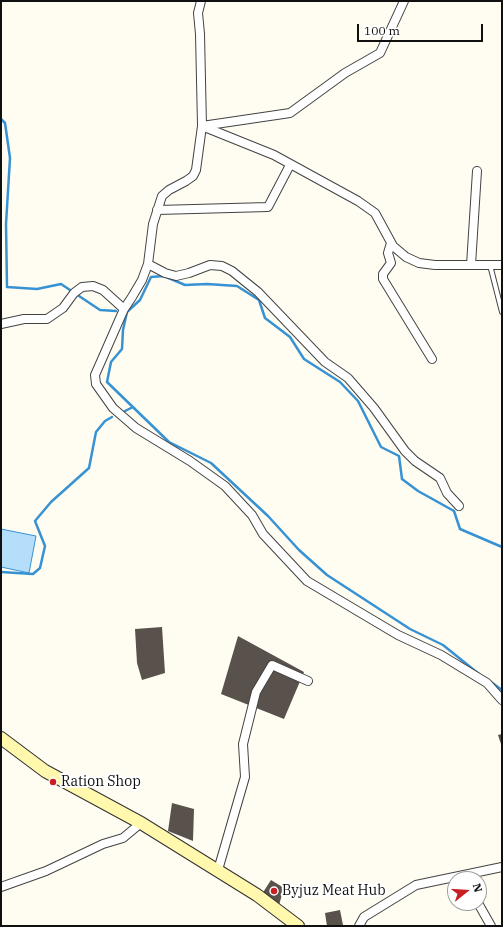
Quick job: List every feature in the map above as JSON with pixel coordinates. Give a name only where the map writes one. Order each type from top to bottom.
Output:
[{"type":"main road","points":[[1,738],[45,771],[141,823],[218,870],[257,895],[298,926]]},
{"type":"street","points":[[201,1],[198,13],[200,34],[202,126],[196,170],[193,176],[162,196],[153,224],[148,264],[142,280],[124,309],[95,375],[96,384],[112,408],[136,428],[190,461],[225,486],[252,515],[263,534],[307,581],[398,635],[441,655],[487,683],[502,700]]},
{"type":"street","points":[[202,126],[290,113],[346,73],[380,52],[404,1]]},
{"type":"street","points":[[202,126],[274,155],[358,201],[375,213],[391,243],[406,257],[419,263],[502,265]]},
{"type":"street","points":[[157,210],[268,207],[290,165]]},
{"type":"street","points":[[471,265],[477,171]]},
{"type":"street","points":[[391,243],[388,253],[392,263],[383,274],[383,279],[432,359]]},
{"type":"street","points":[[148,264],[165,273],[176,276],[210,265],[222,266],[232,271],[258,292],[325,362],[348,378],[374,408],[405,452],[415,461],[440,478],[447,494],[459,506]]},
{"type":"street","points":[[1,324],[24,319],[47,320],[63,308],[74,293],[82,287],[93,286],[103,290],[124,309]]},
{"type":"street","points":[[218,870],[245,777],[243,744],[256,692],[272,665],[308,681]]},
{"type":"street","points":[[1,887],[46,871],[103,844],[123,838],[141,823]]},
{"type":"street","points":[[487,872],[502,868]]},
{"type":"street","points":[[358,926],[364,917],[416,885],[447,880]]},
{"type":"street","points":[[483,911],[491,926]]},
{"type":"lane","points":[[490,265],[502,312]]},
{"type":"water","points":[[1,529],[36,536],[29,573],[1,567]]},
{"type":"building","points":[[162,627],[165,673],[142,680],[137,663],[135,629]]},
{"type":"building","points":[[238,636],[304,672],[284,719],[221,694]]},
{"type":"building","points":[[502,734],[502,747],[498,735]]},
{"type":"building","points":[[172,803],[194,809],[193,841],[168,831]]},
{"type":"building","name":"Byjuz Meat Hub","points":[[271,880],[284,888],[279,905],[262,894]]},
{"type":"building","points":[[340,910],[343,925],[327,926],[325,913]]},
{"type":"waterway","points":[[1,119],[5,123],[10,158],[6,224],[7,287],[37,289],[61,284],[100,310],[116,311]]},
{"type":"waterway","points":[[479,674],[443,645],[410,629],[327,575],[299,550],[268,516],[211,463],[169,442],[107,382],[111,362],[122,349],[123,330],[127,312],[140,300],[151,277],[164,276],[185,285],[207,284],[237,286],[259,300],[265,318],[290,337],[304,359],[340,382],[358,401],[381,447],[399,456],[402,479],[418,491],[454,511],[460,529],[502,547]]},
{"type":"waterway","points":[[125,411],[133,407]]},
{"type":"waterway","points":[[1,572],[33,574],[40,568],[45,546],[35,521],[51,502],[89,468],[96,432],[105,421],[112,417]]},
{"type":"waterway","points":[[491,682],[502,690]]},
{"type":"place","name":"Ration Shop","points":[[53,782]]},
{"type":"place","name":"Byjuz Meat Hub","points":[[274,891]]}]
